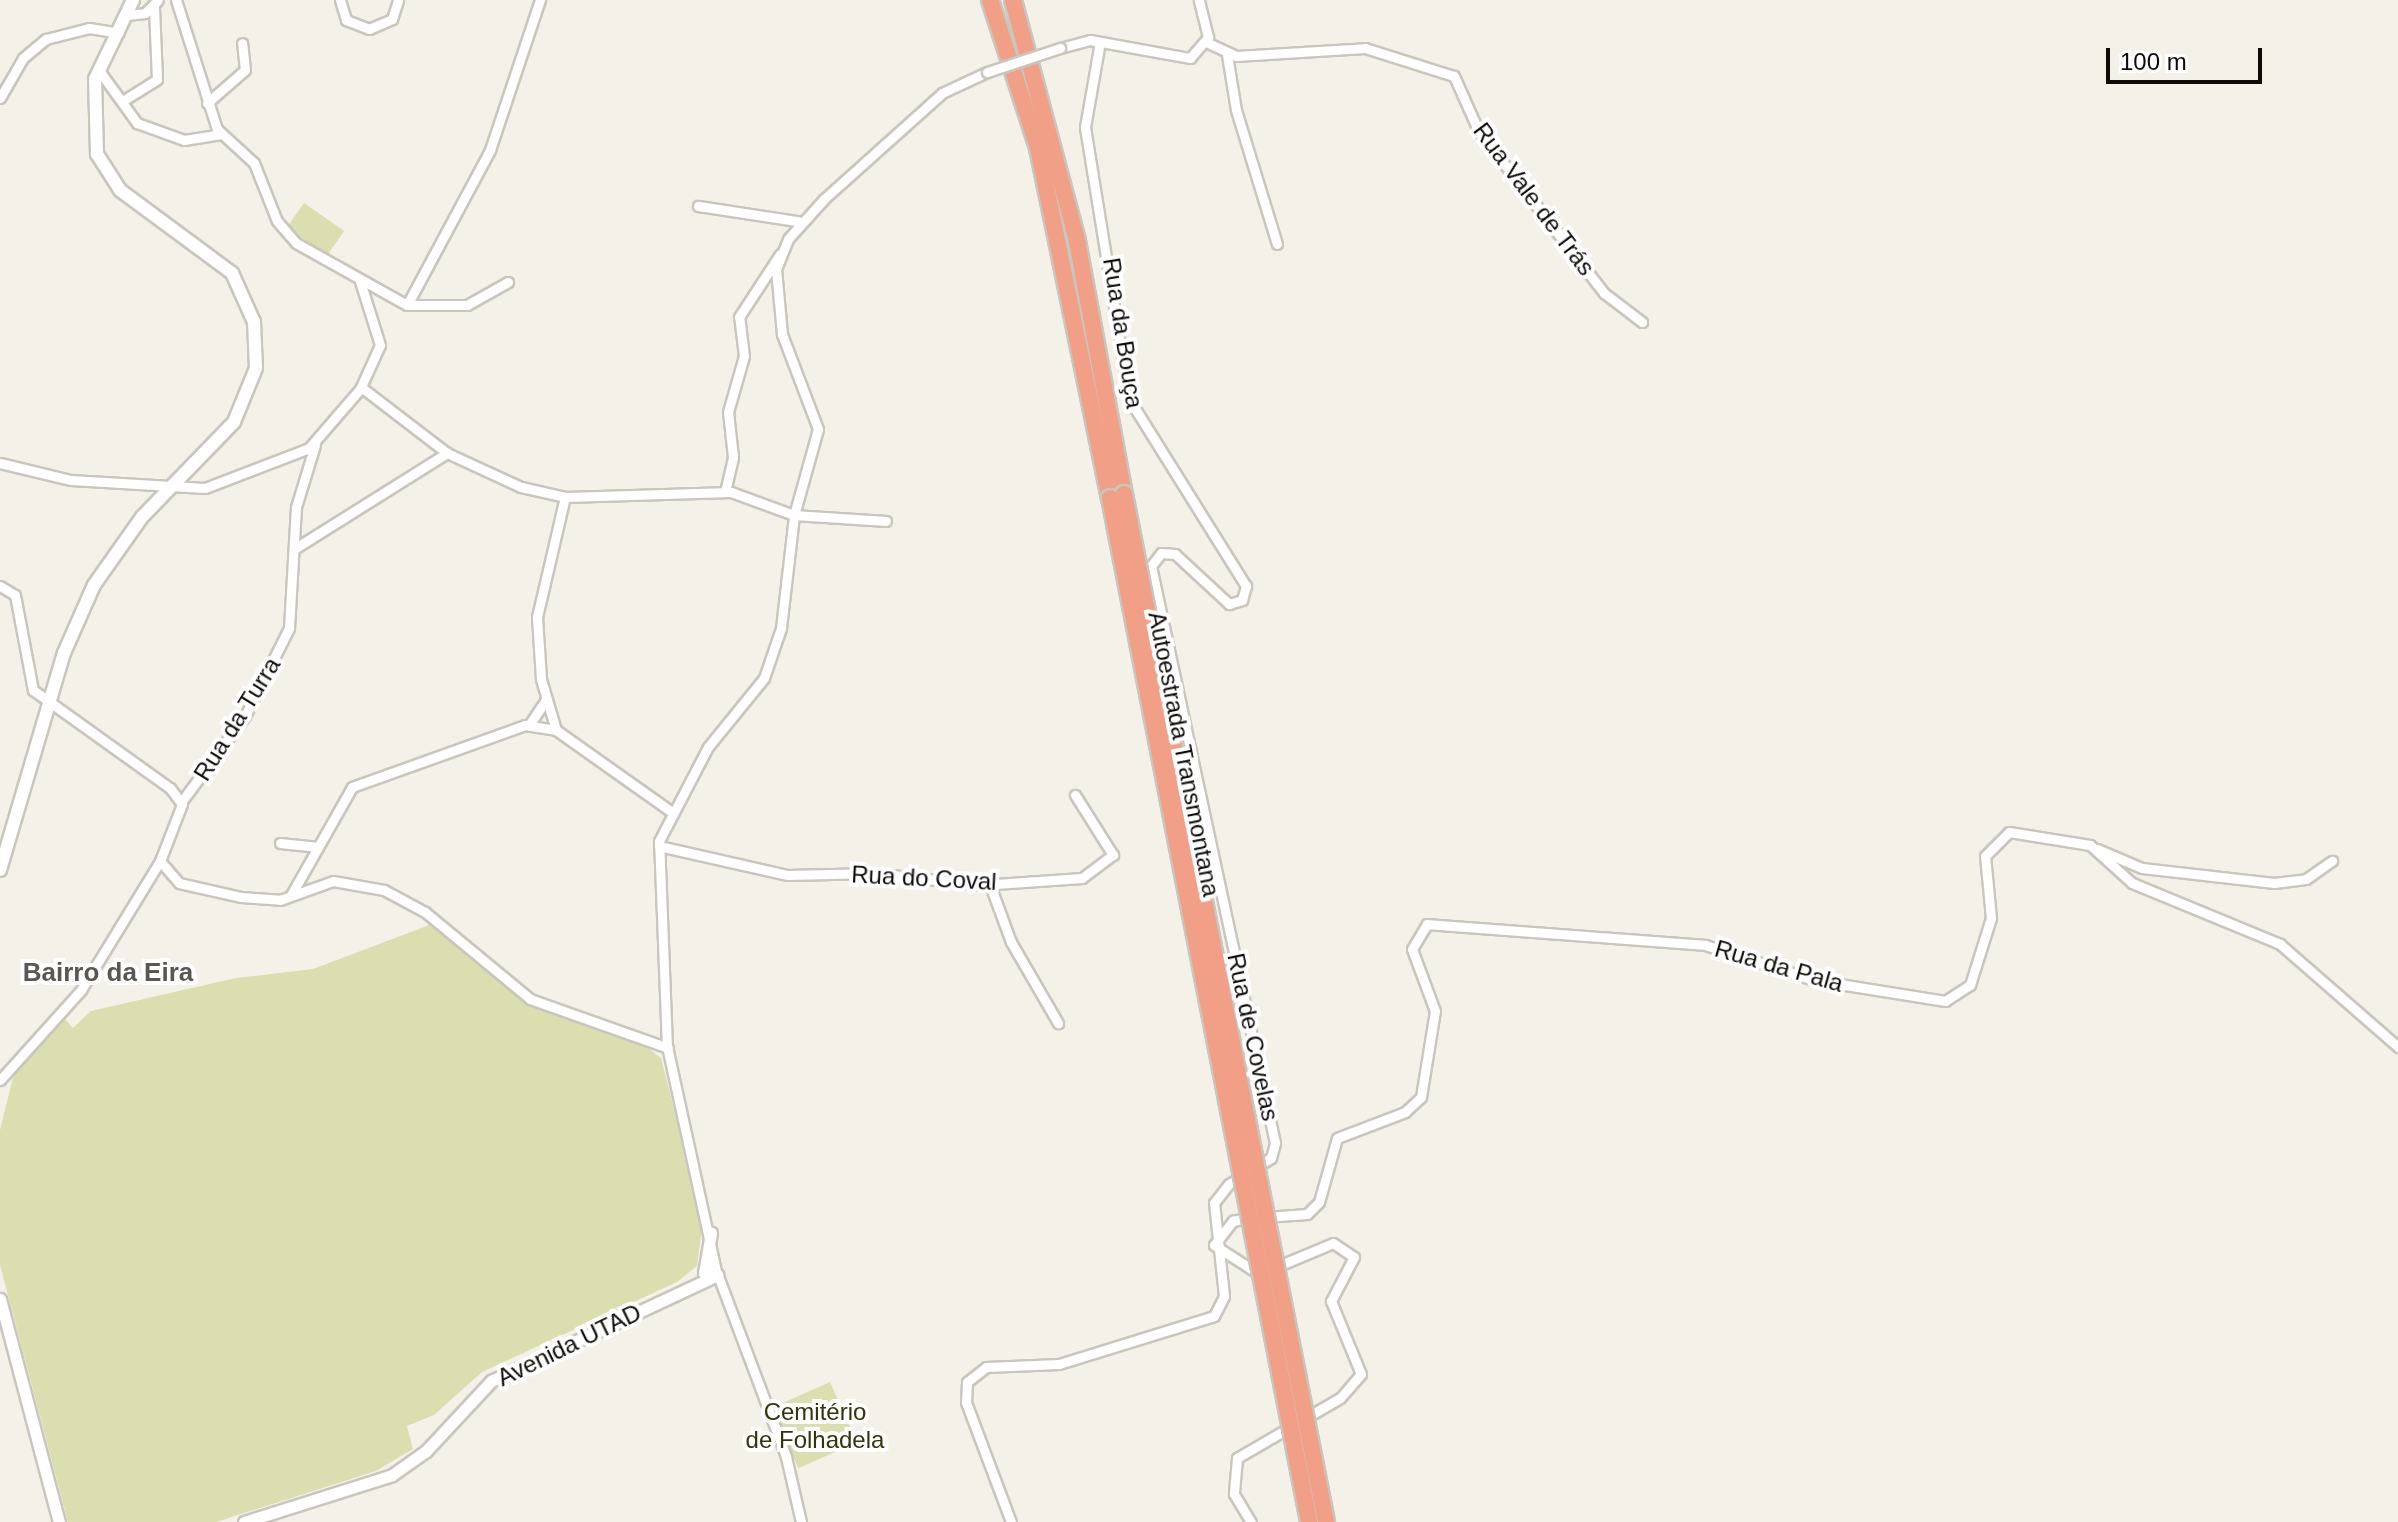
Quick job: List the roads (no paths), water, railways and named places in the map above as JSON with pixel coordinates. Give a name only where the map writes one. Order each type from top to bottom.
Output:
[{"type":"highway","name":"Autoestrada Transmontana","points":[[990,0],[1038,148],[1117,496],[1326,1522]]},
{"type":"highway","name":"Autoestrada Transmontana","points":[[1013,0],[1077,241],[1117,496],[1309,1522]]},
{"type":"main road","points":[[1,863],[50,700],[94,585],[176,484],[240,413],[255,378],[256,330],[223,263],[133,201],[103,167],[91,130],[98,69],[119,33],[133,0]]},
{"type":"street","points":[[176,0],[207,103],[220,134],[254,163],[289,237],[360,281],[407,305],[467,305],[508,282]]},
{"type":"street","points":[[340,0],[346,20],[369,29],[392,19],[398,0]]},
{"type":"street","points":[[407,305],[490,150],[540,0]]},
{"type":"street","points":[[1199,0],[1208,18],[1206,42]]},
{"type":"street","points":[[124,100],[157,79],[156,3],[127,15]]},
{"type":"street","points":[[0,98],[23,58],[46,39],[89,28],[119,33]]},
{"type":"street","points":[[725,492],[733,457],[728,412],[744,356],[739,317],[802,222],[936,98],[987,72],[1060,48],[1100,42],[1180,60],[1206,42]]},
{"type":"street","name":"Rua da Bouça","points":[[1100,42],[1085,127],[1129,399],[1246,590],[1239,602],[1225,603],[1166,552],[1152,563],[1152,586]]},
{"type":"street","points":[[1206,42],[1227,55],[1236,110],[1277,244]]},
{"type":"street","points":[[207,103],[245,70],[242,43]]},
{"type":"street","name":"Rua Vale de Trás","points":[[1227,55],[1365,48],[1454,76],[1478,130],[1601,289],[1642,322]]},
{"type":"street","points":[[98,69],[124,100],[135,122],[177,138],[220,134]]},
{"type":"street","points":[[698,206],[802,222]]},
{"type":"street","points":[[780,254],[782,334],[818,429],[794,515],[785,610],[768,669],[669,810],[659,846],[668,1048],[711,1233],[712,1274],[723,1291],[801,1522]]},
{"type":"street","points":[[0,463],[71,480],[212,487],[315,445],[361,387],[381,336],[360,281]]},
{"type":"street","points":[[361,387],[447,453],[511,484],[565,497],[725,492],[767,500],[794,515],[886,521]]},
{"type":"street","name":"Rua da Turra","points":[[0,1080],[77,996],[160,861],[182,801],[245,716],[285,639],[297,498],[315,445]]},
{"type":"street","points":[[294,549],[447,453]]},
{"type":"street","points":[[556,730],[546,700],[537,617],[565,497]]},
{"type":"street","points":[[0,586],[15,595],[29,685],[182,801]]},
{"type":"street","name":"Rua de Covelas","points":[[1011,1522],[969,1412],[964,1388],[986,1367],[1059,1364],[1214,1316],[1224,1296],[1214,1245],[1217,1198],[1267,1161],[1275,1143],[1152,586]]},
{"type":"street","points":[[529,725],[546,700]]},
{"type":"street","points":[[291,896],[316,847],[358,783],[529,725],[556,730],[669,810]]},
{"type":"street","name":"Rua do Coval","points":[[659,846],[780,875],[868,872],[990,885],[1082,878],[1110,860],[1108,841],[1075,795]]},
{"type":"street","name":"Rua da Pala","points":[[1214,1245],[1238,1218],[1307,1214],[1319,1202],[1337,1138],[1405,1112],[1421,1097],[1435,1011],[1412,949],[1427,924],[1705,945],[1818,981],[1945,1001],[1969,988],[1990,926],[1984,862],[1997,837],[2027,832],[2093,847],[2132,883],[2283,946],[2398,1047]]},
{"type":"street","points":[[280,843],[316,847]]},
{"type":"street","points":[[2093,847],[2142,868],[2267,882],[2304,881],[2332,861]]},
{"type":"street","points":[[160,861],[189,887],[273,900],[333,881],[384,890],[425,912],[530,999],[668,1048]]},
{"type":"street","points":[[990,885],[1011,942],[1058,1023]]},
{"type":"street","points":[[1214,1245],[1259,1274],[1333,1243],[1349,1248],[1354,1257],[1331,1301],[1361,1374],[1340,1398],[1237,1458],[1234,1494],[1251,1522]]},
{"type":"street","name":"Avenida UTAD","points":[[244,1522],[392,1475],[426,1451],[491,1381],[695,1286],[712,1274]]},
{"type":"street","points":[[0,1299],[57,1520]]},
{"type":"district","name":"Bairro da Eira","points":[[108,973]]},
{"type":"park label","name":"Cemitério de Folhadela","points":[[815,1426]]}]
